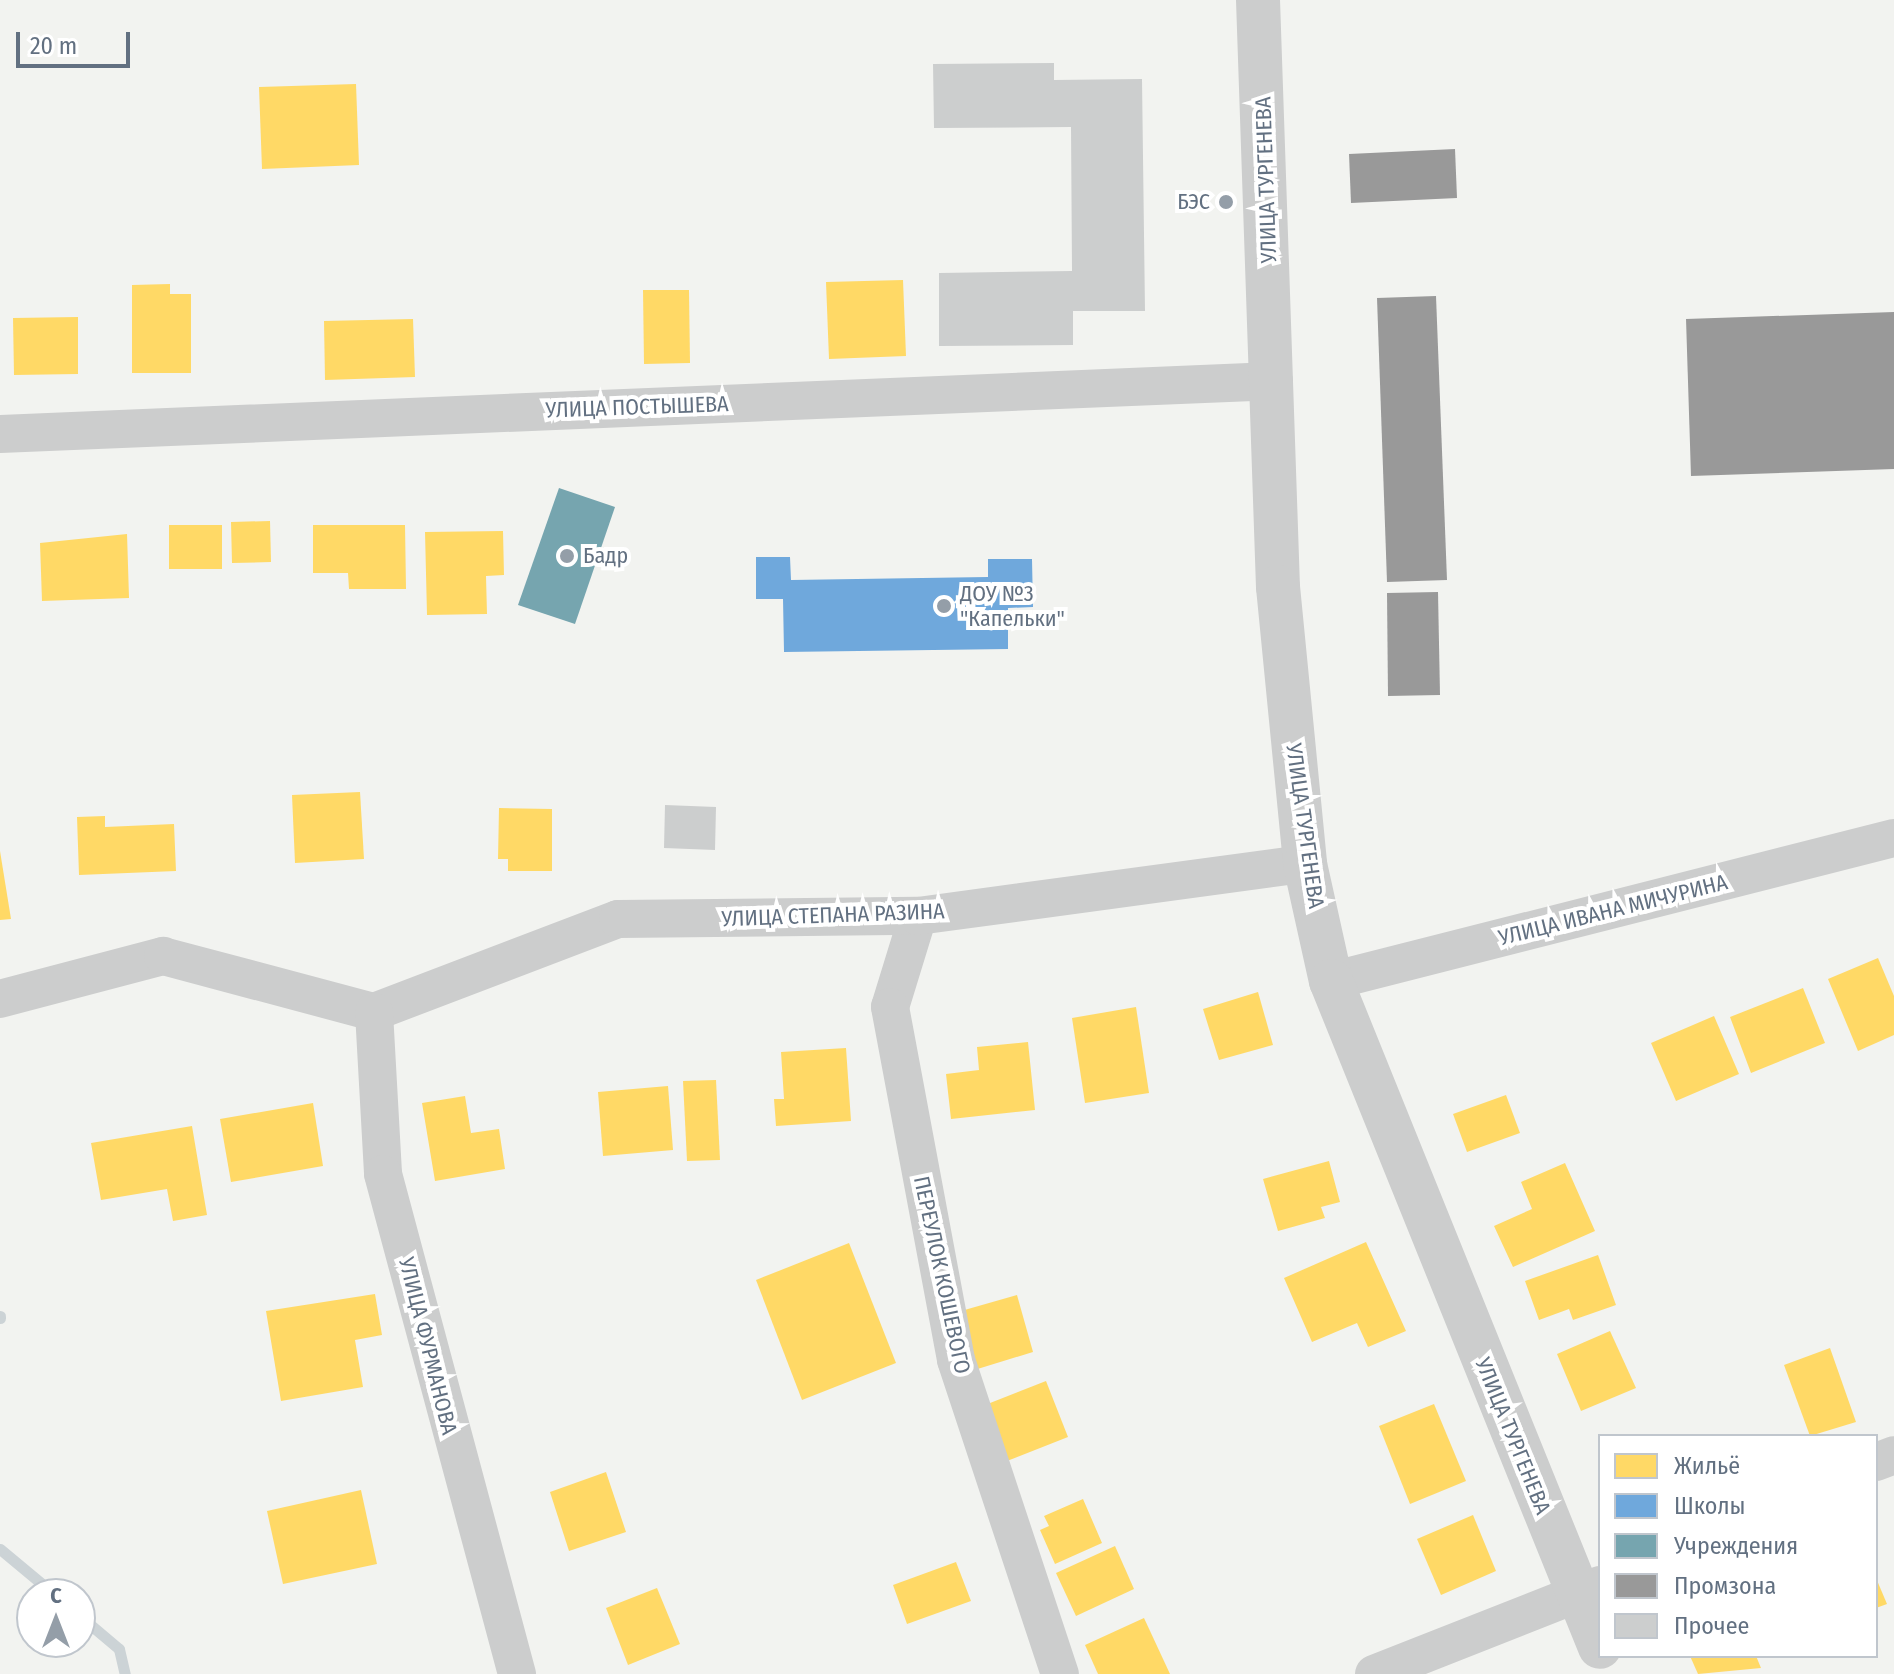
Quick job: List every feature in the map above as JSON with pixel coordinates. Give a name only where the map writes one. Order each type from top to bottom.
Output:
[{"type":"street","name":"УЛИЦА ТУРГЕНЕВА","points":[[1258,0],[1274,381],[1278,587],[1305,864],[1331,981],[1588,1590],[1598,1638]]},
{"type":"street","name":"УЛИЦА ПОСТЫШЕВА","points":[[0,434],[1274,381]]},
{"type":"street","name":"УЛИЦА ИВАНА МИЧУРИНА","points":[[1331,981],[1894,838]]},
{"type":"street","name":"УЛИЦА СТЕПАНА РАЗИНА","points":[[374,1012],[618,919],[918,916],[1305,864]]},
{"type":"street","name":"ПЕРЕУЛОК КОШЕВОГО","points":[[918,916],[890,1007],[956,1360],[1060,1674]]},
{"type":"street","points":[[0,999],[163,956],[374,1012]]},
{"type":"street","name":"УЛИЦА ФУРМАНОВА","points":[[374,1012],[383,1174],[517,1674]]},
{"type":"street","points":[[1374,1674],[1588,1590]]},
{"type":"building: Жильё","points":[[356,84],[359,165],[262,169],[259,87]]},
{"type":"building: Жильё","points":[[903,280],[906,356],[829,359],[826,282]]},
{"type":"building: Жильё","points":[[170,284],[170,294],[191,294],[191,373],[132,373],[132,285]]},
{"type":"building: Жильё","points":[[643,290],[689,290],[690,363],[644,364]]},
{"type":"building: Жильё","points":[[78,317],[78,374],[14,375],[13,318]]},
{"type":"building: Жильё","points":[[413,319],[415,377],[325,380],[324,321]]},
{"type":"building: Жильё","points":[[270,521],[271,562],[232,563],[231,522]]},
{"type":"building: Жильё","points":[[169,525],[222,525],[222,569],[169,569]]},
{"type":"building: Жильё","points":[[313,525],[405,525],[406,589],[349,589],[348,573],[313,573]]},
{"type":"building: Жильё","points":[[503,531],[504,575],[486,576],[487,614],[427,615],[425,532]]},
{"type":"building: Жильё","points":[[127,534],[129,598],[42,601],[40,543]]},
{"type":"building: Жильё","points":[[360,792],[364,859],[295,863],[292,795]]},
{"type":"building: Жильё","points":[[499,808],[552,809],[552,871],[508,871],[508,859],[498,859]]},
{"type":"building: Жильё","points":[[105,816],[105,827],[174,824],[176,871],[79,875],[77,817]]},
{"type":"building: Жильё","points":[[0,851],[11,919],[0,920]]},
{"type":"building: Жильё","points":[[1878,958],[1894,996],[1894,1035],[1858,1051],[1828,979]]},
{"type":"building: Жильё","points":[[1803,988],[1825,1043],[1751,1073],[1730,1017]]},
{"type":"building: Жильё","points":[[1258,992],[1273,1045],[1219,1060],[1203,1009]]},
{"type":"building: Жильё","points":[[1136,1007],[1149,1093],[1085,1103],[1072,1018]]},
{"type":"building: Жильё","points":[[1714,1016],[1739,1074],[1676,1101],[1651,1043]]},
{"type":"building: Жильё","points":[[1028,1042],[1035,1110],[951,1119],[946,1074],[979,1070],[977,1047]]},
{"type":"building: Жильё","points":[[846,1048],[851,1121],[776,1126],[774,1099],[784,1099],[781,1052]]},
{"type":"building: Жильё","points":[[716,1080],[720,1160],[687,1161],[683,1081]]},
{"type":"building: Жильё","points":[[668,1086],[673,1150],[603,1156],[598,1092]]},
{"type":"building: Жильё","points":[[1506,1095],[1520,1133],[1467,1152],[1453,1114]]},
{"type":"building: Жильё","points":[[465,1096],[471,1133],[499,1129],[505,1169],[435,1181],[422,1103]]},
{"type":"building: Жильё","points":[[313,1103],[323,1166],[231,1182],[220,1119]]},
{"type":"building: Жильё","points":[[192,1126],[207,1215],[173,1221],[167,1189],[101,1200],[91,1143]]},
{"type":"building: Жильё","points":[[1329,1161],[1340,1202],[1321,1207],[1325,1218],[1278,1231],[1263,1179]]},
{"type":"building: Жильё","points":[[1565,1163],[1595,1231],[1513,1267],[1494,1226],[1532,1209],[1521,1182]]},
{"type":"building: Жильё","points":[[1366,1242],[1406,1331],[1368,1347],[1357,1323],[1312,1342],[1284,1278]]},
{"type":"building: Жильё","points":[[849,1243],[896,1363],[802,1400],[756,1280]]},
{"type":"building: Жильё","points":[[1598,1255],[1616,1305],[1573,1320],[1569,1309],[1539,1320],[1525,1281]]},
{"type":"building: Жильё","points":[[375,1294],[382,1335],[355,1340],[363,1387],[281,1401],[266,1311]]},
{"type":"building: Жильё","points":[[1017,1295],[1033,1352],[971,1371],[954,1313]]},
{"type":"building: Жильё","points":[[1610,1331],[1636,1388],[1581,1411],[1557,1354]]},
{"type":"building: Жильё","points":[[1830,1348],[1856,1422],[1809,1434],[1784,1365]]},
{"type":"building: Жильё","points":[[1046,1381],[1068,1437],[1007,1461],[985,1405]]},
{"type":"building: Жильё","points":[[1434,1404],[1466,1481],[1410,1504],[1379,1426]]},
{"type":"building: Жильё","points":[[606,1472],[626,1532],[569,1551],[550,1492]]},
{"type":"building: Жильё","points":[[361,1490],[377,1564],[283,1584],[267,1511]]},
{"type":"building: Жильё","points":[[1083,1499],[1102,1543],[1055,1564],[1040,1530],[1049,1526],[1044,1516]]},
{"type":"building: Жильё","points":[[1473,1515],[1496,1571],[1441,1595],[1417,1539]]},
{"type":"building: Жильё","points":[[1115,1546],[1134,1589],[1076,1616],[1056,1573]]},
{"type":"building: Жильё","points":[[956,1562],[971,1601],[907,1624],[893,1585]]},
{"type":"building: Жильё","points":[[1878,1583],[1887,1604],[1878,1607]]},
{"type":"building: Жильё","points":[[657,1588],[680,1644],[628,1665],[606,1608]]},
{"type":"building: Жильё","points":[[1144,1618],[1170,1674],[1098,1674],[1085,1645]]},
{"type":"building: Жильё","points":[[1691,1658],[1757,1658],[1761,1668],[1698,1674]]},
{"type":"building: Школы","points":[[756,557],[790,557],[791,580],[988,577],[988,559],[1032,559],[1033,607],[1008,608],[1008,649],[784,652],[783,599],[756,599]]},
{"type":"building: Учреждения","name":"Бадр","points":[[559,488],[615,507],[575,624],[518,605]]},
{"type":"building: Промзона","points":[[1455,149],[1457,198],[1351,203],[1349,154]]},
{"type":"building: Промзона","points":[[1436,296],[1447,580],[1387,582],[1377,298]]},
{"type":"building: Промзона","points":[[1894,312],[1894,469],[1691,476],[1686,319]]},
{"type":"building: Промзона","points":[[1438,592],[1440,695],[1388,696],[1387,593]]},
{"type":"building: Прочее","points":[[1054,63],[1054,80],[1142,79],[1145,311],[1073,311],[1073,345],[939,346],[939,273],[1072,271],[1071,127],[934,128],[933,64]]},
{"type":"building: Прочее","points":[[665,805],[716,807],[715,850],[664,848]]},
{"type":"waterway","points":[[0,1549],[35,1578]]},
{"type":"waterway","points":[[96,1630],[119,1649],[125,1674]]},
{"type":"place","name":"БЭС","points":[[1226,202]]},
{"type":"place","name":"Бадр","points":[[567,556]]},
{"type":"place","name":"ДОУ №3 \"Капельки\"","points":[[944,606]]}]
